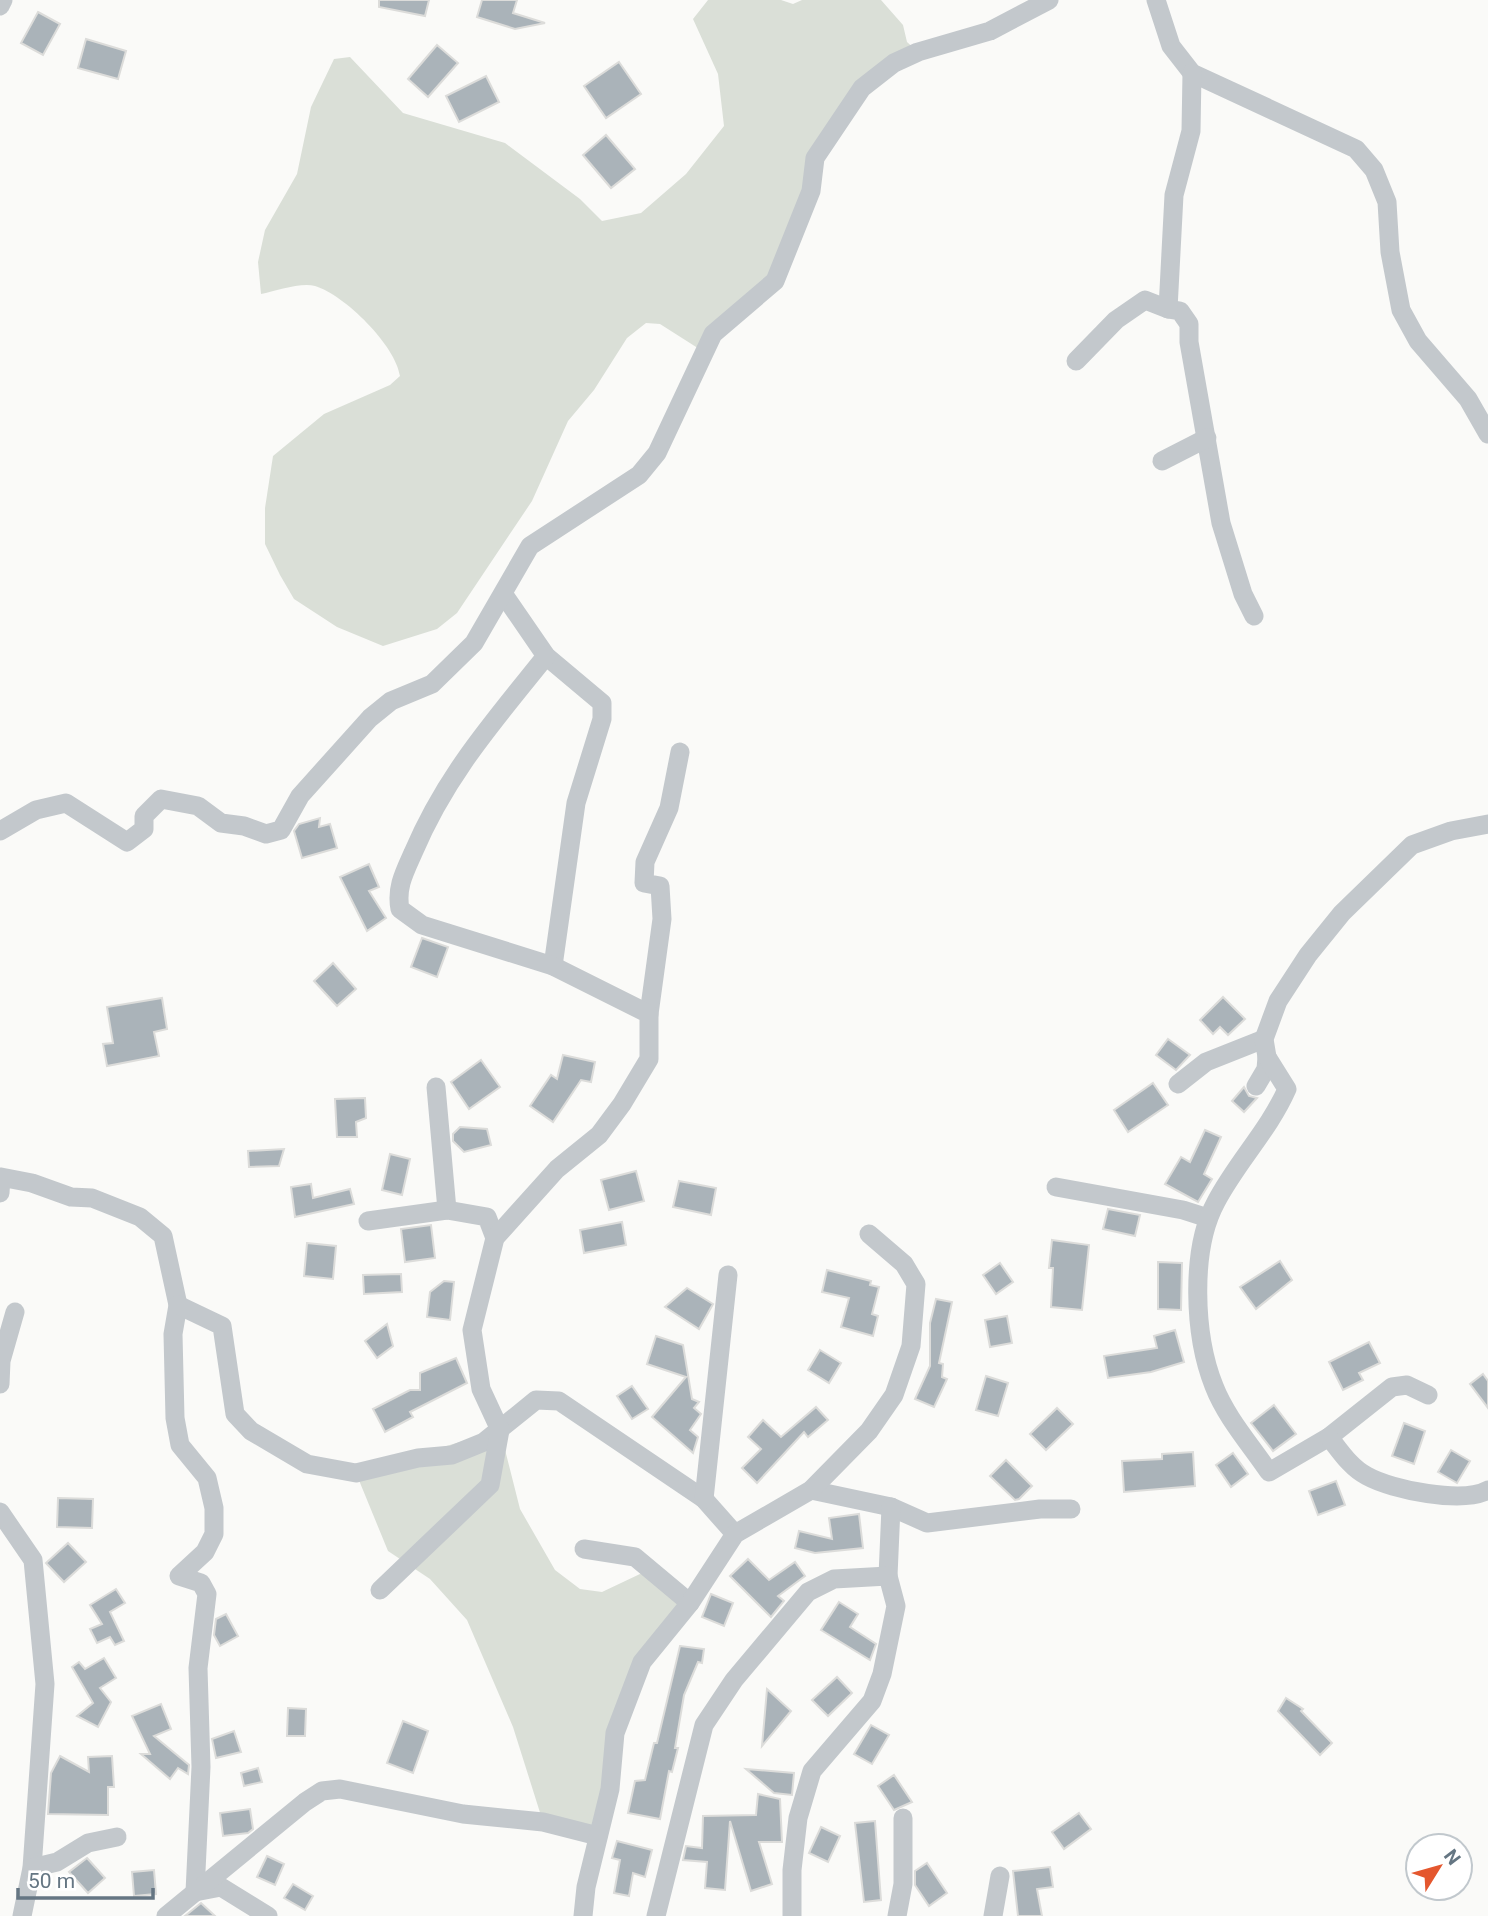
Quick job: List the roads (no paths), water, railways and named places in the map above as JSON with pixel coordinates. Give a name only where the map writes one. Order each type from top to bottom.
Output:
[{"type":"street","points":[[0,6],[3,0]]},
{"type":"street","points":[[0,831],[36,810],[66,803],[127,842],[144,830],[144,816],[161,799],[198,806],[221,823],[244,826],[266,834],[281,830],[300,796],[370,718],[391,701],[432,684],[447,673],[474,643],[530,546],[639,475],[657,453],[713,334],[775,281],[811,191],[815,158],[862,88],[894,63],[918,52],[990,31],[1049,0]]},
{"type":"street","points":[[1156,0],[1171,46],[1192,73],[1356,149],[1374,170],[1387,202],[1390,252],[1401,310],[1418,341],[1468,399],[1488,434]]},
{"type":"street","points":[[1168,309],[1174,195],[1191,131],[1192,73]]},
{"type":"street","points":[[1076,361],[1116,320],[1145,300],[1180,311],[1189,324],[1189,342],[1221,523],[1243,594],[1254,616]]},
{"type":"street","points":[[1162,461],[1207,438]]},
{"type":"street","points":[[503,595],[546,656],[602,704],[602,719],[576,803],[553,966]]},
{"type":"street","points":[[546,656],[458,765],[429,815],[397,891],[400,909],[422,925],[553,966],[649,1014]]},
{"type":"street","points":[[380,1590],[491,1485],[500,1430],[481,1389],[472,1330],[495,1238],[557,1169],[599,1135],[622,1104],[649,1059],[649,1014],[662,919],[660,886],[644,883],[645,862],[669,808],[680,752]]},
{"type":"street","points":[[1256,1086],[1266,1069],[1265,1048],[1292,977],[1342,914],[1412,845],[1451,831],[1488,824]]},
{"type":"street","points":[[1178,1084],[1206,1062],[1265,1048]]},
{"type":"street","points":[[1265,1048],[1287,1089],[1275,1118],[1230,1177],[1208,1218],[1200,1250],[1198,1291],[1203,1348],[1214,1385],[1227,1411],[1269,1472],[1329,1437],[1392,1387],[1407,1385],[1429,1395]]},
{"type":"street","points":[[436,1087],[447,1210]]},
{"type":"street","points":[[0,1193],[1,1177],[32,1183],[71,1197],[92,1198],[141,1217],[163,1236],[178,1305],[173,1334],[175,1418],[180,1445],[207,1478],[214,1508],[214,1534],[205,1552],[179,1576],[201,1583],[206,1594],[198,1668],[201,1767],[195,1892]]},
{"type":"street","points":[[1056,1187],[1183,1210],[1208,1218]]},
{"type":"street","points":[[368,1221],[447,1210],[486,1217],[495,1238]]},
{"type":"street","points":[[583,1916],[586,1887],[610,1789],[615,1733],[642,1661],[690,1603],[735,1534],[811,1490],[869,1431],[894,1395],[911,1346],[916,1284],[904,1264],[869,1234]]},
{"type":"street","points":[[704,1499],[728,1275]]},
{"type":"street","points":[[178,1305],[222,1326],[235,1414],[251,1431],[307,1464],[356,1473],[470,1450],[500,1430],[536,1400],[559,1401],[704,1499],[735,1534]]},
{"type":"street","points":[[0,1384],[1,1361],[15,1312]]},
{"type":"street","points":[[1329,1437],[1352,1465],[1368,1477],[1429,1494],[1478,1496],[1488,1490]]},
{"type":"street","points":[[811,1490],[891,1507],[927,1523],[1040,1509],[1071,1509]]},
{"type":"street","points":[[792,1916],[792,1870],[798,1818],[812,1771],[872,1700],[877,1688],[896,1606],[888,1576],[891,1507]]},
{"type":"street","points":[[0,1513],[33,1560],[45,1684],[32,1868],[22,1916]]},
{"type":"street","points":[[584,1549],[635,1557],[690,1603]]},
{"type":"street","points":[[656,1916],[704,1726],[734,1680],[808,1592],[835,1579],[888,1576]]},
{"type":"street","points":[[166,1916],[322,1791],[340,1789],[463,1814],[543,1822],[598,1836]]},
{"type":"street","points":[[897,1916],[903,1884],[903,1818]]},
{"type":"street","points":[[32,1868],[57,1862],[88,1843],[117,1837]]},
{"type":"street","points":[[993,1916],[1000,1876]]},
{"type":"street","points":[[195,1892],[221,1888],[268,1916]]}]
